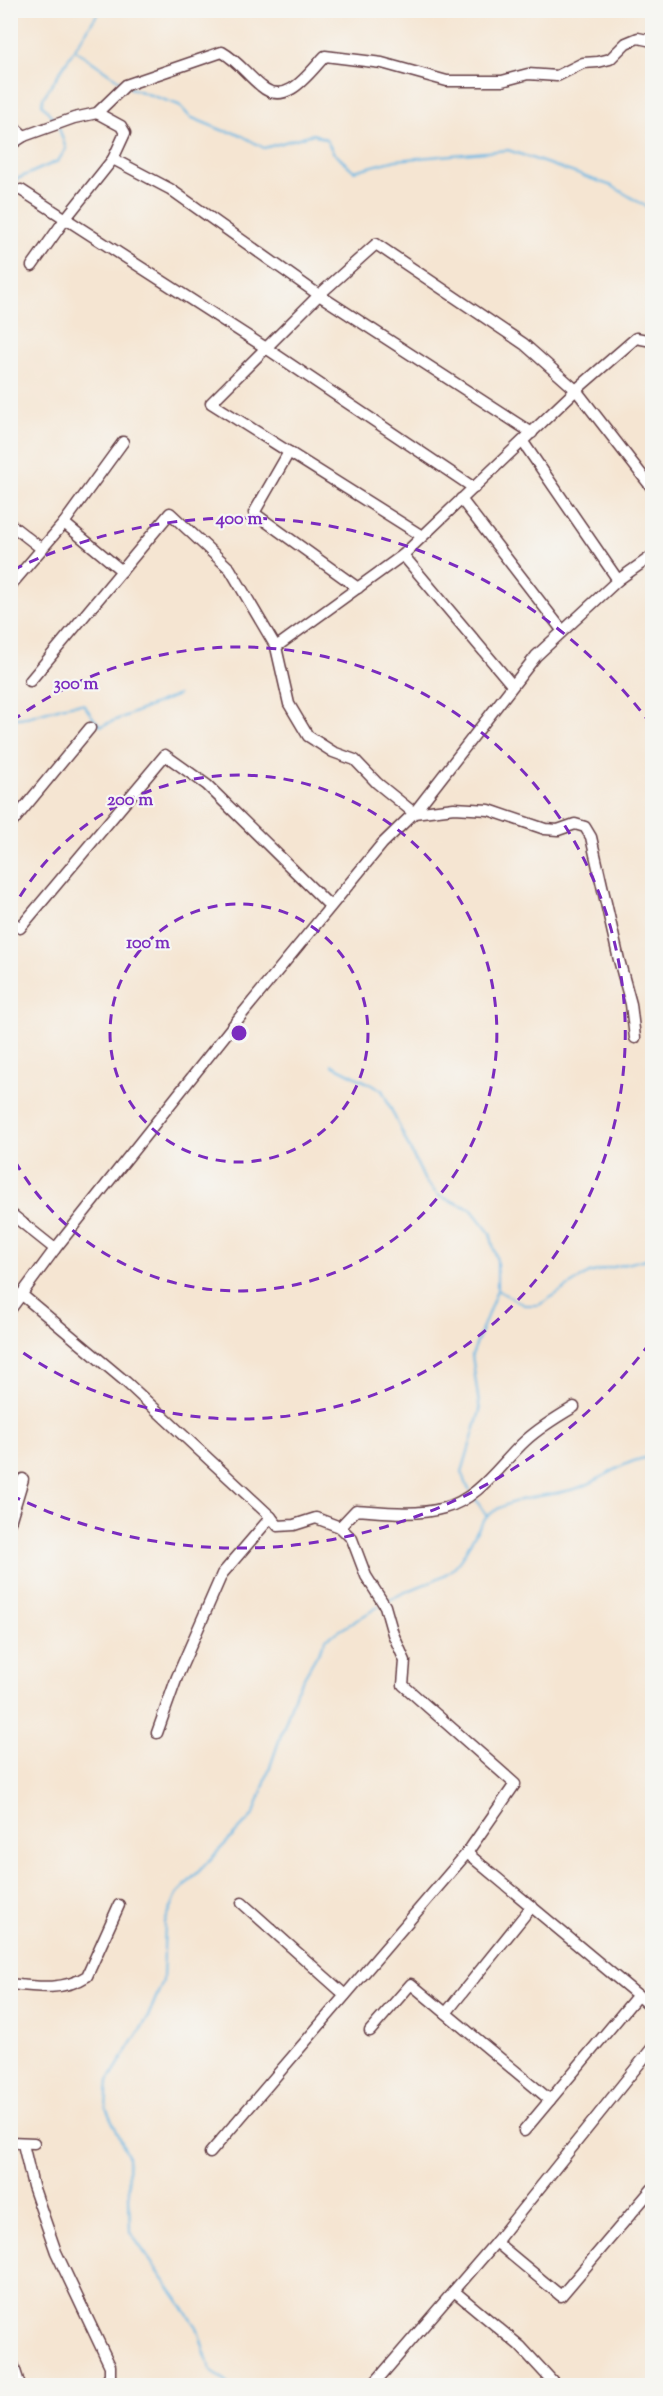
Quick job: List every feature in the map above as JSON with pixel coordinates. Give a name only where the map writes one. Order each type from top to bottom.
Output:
[{"type":"street","points":[[10,145],[24,136],[74,118],[98,113],[126,85],[222,52],[234,59],[262,88],[273,94],[285,93],[301,82],[325,56],[382,63],[447,81],[502,81],[528,74],[557,76],[583,63],[598,63],[610,59],[626,43],[638,39],[652,41]]},
{"type":"street","points":[[32,266],[66,218],[113,159],[124,133],[121,126],[98,113]]},
{"type":"street","points":[[10,123],[24,136]]},
{"type":"street","points":[[113,159],[170,189],[319,295],[532,433]]},
{"type":"street","points":[[21,190],[266,348],[474,488]]},
{"type":"street","points":[[422,536],[211,403],[319,295],[376,244],[524,344],[576,390],[652,488]]},
{"type":"street","points":[[276,647],[403,555],[576,390],[636,338],[652,341]]},
{"type":"street","points":[[523,441],[618,580]]},
{"type":"street","points":[[12,583],[64,524],[123,442]]},
{"type":"street","points":[[290,452],[254,513],[358,588]]},
{"type":"street","points":[[461,499],[562,630]]},
{"type":"street","points":[[30,681],[170,513],[230,569],[276,647],[289,704],[308,735],[333,752],[355,760],[377,783],[414,813],[454,808],[489,810],[545,829],[558,830],[575,824],[585,827],[591,837],[631,1004],[635,1038]]},
{"type":"street","points":[[10,524],[42,549]]},
{"type":"street","points":[[64,524],[122,572]]},
{"type":"street","points":[[403,555],[512,685]]},
{"type":"street","points":[[10,1310],[55,1249],[330,906],[382,844],[414,813],[536,656],[618,580],[652,556]]},
{"type":"street","points":[[10,825],[90,728]]},
{"type":"street","points":[[10,920],[20,928],[165,754],[207,785],[330,906]]},
{"type":"street","points":[[10,1212],[55,1249]]},
{"type":"street","points":[[21,1294],[126,1382],[278,1526],[294,1525],[316,1518],[340,1527],[352,1539],[366,1576],[385,1606],[393,1634],[405,1660],[403,1685],[514,1784],[467,1853],[210,2153]]},
{"type":"street","points":[[340,1527],[356,1510],[393,1512],[444,1509],[463,1501],[496,1473],[526,1440],[574,1407]]},
{"type":"street","points":[[10,1522],[23,1479]]},
{"type":"street","points":[[157,1733],[177,1677],[222,1574],[271,1517]]},
{"type":"street","points":[[467,1853],[652,2007]]},
{"type":"street","points":[[242,1903],[345,1995]]},
{"type":"street","points":[[10,1984],[57,1987],[76,1983],[87,1976],[119,1905]]},
{"type":"street","points":[[446,2013],[532,1906]]},
{"type":"street","points":[[370,2031],[411,1984],[550,2100]]},
{"type":"street","points":[[524,2131],[638,1995]]},
{"type":"street","points":[[372,2385],[496,2242],[652,2048]]},
{"type":"street","points":[[10,2142],[28,2144],[33,2186],[56,2252],[110,2366],[110,2376],[103,2385]]},
{"type":"street","points":[[496,2242],[561,2296],[652,2189]]},
{"type":"street","points":[[454,2291],[520,2346],[557,2385]]},
{"type":"street","points":[[10,2355],[20,2385]]},
{"type":"waterway","points":[[55,121],[42,104],[43,98],[100,10]]},
{"type":"waterway","points":[[74,49],[123,83]]},
{"type":"waterway","points":[[130,88],[179,105],[190,117],[224,131],[237,133],[264,148],[313,134],[326,139],[333,152],[354,171],[396,160],[508,150],[612,186],[652,210]]},
{"type":"waterway","points":[[10,182],[58,161],[66,149],[59,128]]},
{"type":"waterway","points":[[10,718],[28,717],[65,706],[83,704],[101,726],[178,695]]},
{"type":"waterway","points":[[332,1065],[382,1090],[425,1181],[439,1196],[471,1209],[490,1233],[497,1261],[497,1290],[472,1355],[480,1411],[462,1472],[470,1490]]},
{"type":"waterway","points":[[497,1290],[524,1305],[539,1305],[589,1273],[646,1259],[652,1261]]},
{"type":"waterway","points":[[386,1602],[452,1570],[463,1556],[481,1524],[497,1509],[521,1500],[575,1489],[626,1464],[652,1457]]},
{"type":"waterway","points":[[475,1498],[487,1517]]},
{"type":"waterway","points":[[230,2386],[210,2369],[197,2327],[130,2232],[128,2155],[106,2108],[108,2081],[147,2019],[163,1981],[165,1922],[177,1894],[254,1814],[296,1691],[326,1639],[381,1605]]}]
